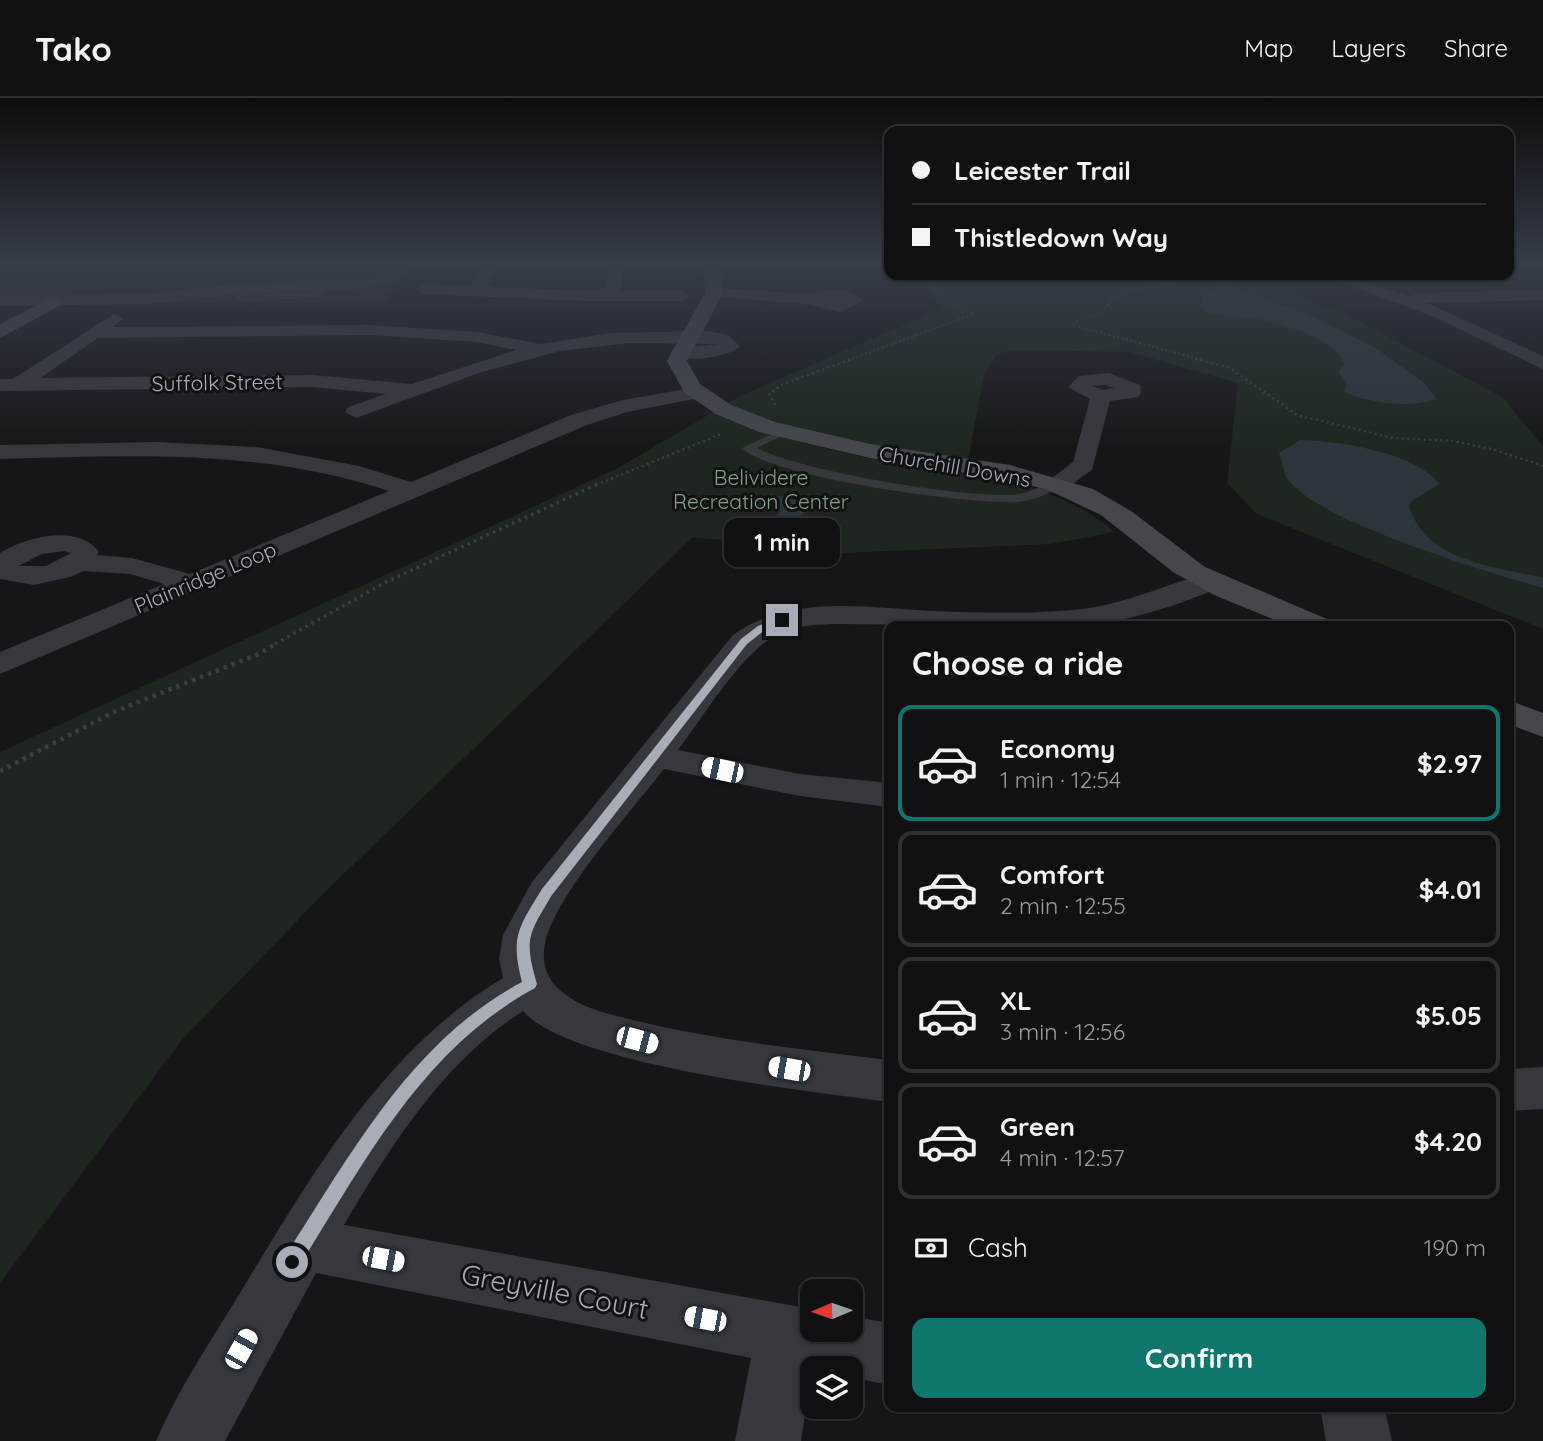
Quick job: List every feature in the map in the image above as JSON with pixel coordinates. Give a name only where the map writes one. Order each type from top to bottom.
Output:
[{"type":"street","points":[[9,385],[105,325]]},
{"type":"street","points":[[696,325],[684,345],[679,370],[697,393]]},
{"type":"street","points":[[1464,325],[1543,363]]},
{"type":"street","points":[[93,333],[402,332],[477,337],[540,349]]},
{"type":"street","name":"Suffolk Street","points":[[356,412],[540,349],[610,340],[684,345]]},
{"type":"street","points":[[1504,342],[1543,341]]},
{"type":"street","name":"Suffolk Street","points":[[9,385],[312,381],[416,391]]},
{"type":"street","name":"Churchill Downs","points":[[697,393],[755,422],[784,431],[860,450],[993,470],[1055,485],[1110,509],[1174,559],[1212,582],[1304,621]]},
{"type":"street","name":"Plainridge Loop","points":[[0,664],[598,413],[697,393]]},
{"type":"street","points":[[1055,485],[1084,466],[1101,397]]},
{"type":"street","points":[[0,452],[180,448],[260,452],[335,465],[411,490]]},
{"type":"street","points":[[79,562],[132,565],[191,583]]},
{"type":"street","points":[[884,1080],[789,1069],[663,1046],[584,1026],[545,1006],[530,984],[521,951],[527,925],[547,892],[744,642],[762,628],[782,620],[831,615],[1004,620],[1081,618],[1144,606],[1212,582]]},
{"type":"street","points":[[1514,714],[1543,726]]},
{"type":"street","points":[[655,756],[800,785],[884,794]]},
{"type":"street","points":[[189,1441],[303,1244],[391,1104],[426,1065],[505,998],[530,984]]},
{"type":"street","points":[[1514,1090],[1543,1088]]},
{"type":"street","name":"Greyville Court","points":[[303,1244],[884,1353]]},
{"type":"street","points":[[768,1441],[786,1334]]},
{"type":"street","points":[[1353,1412],[1359,1441]]},
{"type":"lane","points":[[784,431],[748,448],[761,456],[830,473],[953,493],[1016,498],[1055,485]]},
{"type":"path","points":[[0,771],[116,711],[256,655],[386,582],[611,477],[779,414],[769,394],[783,384],[945,325]]},
{"type":"path","points":[[1072,325],[1230,368],[1297,415],[1393,438],[1454,441],[1493,449],[1543,466]]},
{"type":"green space","name":"Belividere Recreation Center","points":[[905,325],[1365,325],[1502,397],[1543,446],[1543,629],[1257,514],[1227,483],[1238,383],[1129,352],[1012,350],[996,355],[984,376],[968,460],[856,442],[770,421],[753,430],[859,456],[1010,482],[1064,500],[1115,532],[1051,544],[843,553],[693,537],[323,894],[181,1041],[0,1283],[0,752],[618,468],[742,395]]},
{"type":"shaded area","points":[[1279,325],[1328,325],[1374,347],[1423,382],[1437,399],[1393,404],[1349,394],[1344,391],[1347,386],[1338,371],[1345,365],[1339,355],[1330,346]]},
{"type":"shaded area","points":[[1300,440],[1375,450],[1395,456],[1428,473],[1440,484],[1413,500],[1409,506],[1418,525],[1430,539],[1464,559],[1543,578],[1543,588],[1406,544],[1331,511],[1304,494],[1287,478],[1279,453]]},
{"type":"shaded area","points":[[771,494],[815,505],[794,520],[776,516],[781,511],[756,505]]},
{"type":"route","points":[[292,1262],[391,1104],[456,1036],[505,998],[530,984],[526,979],[521,951],[527,925],[547,892],[744,642],[762,628],[782,620]]}]
